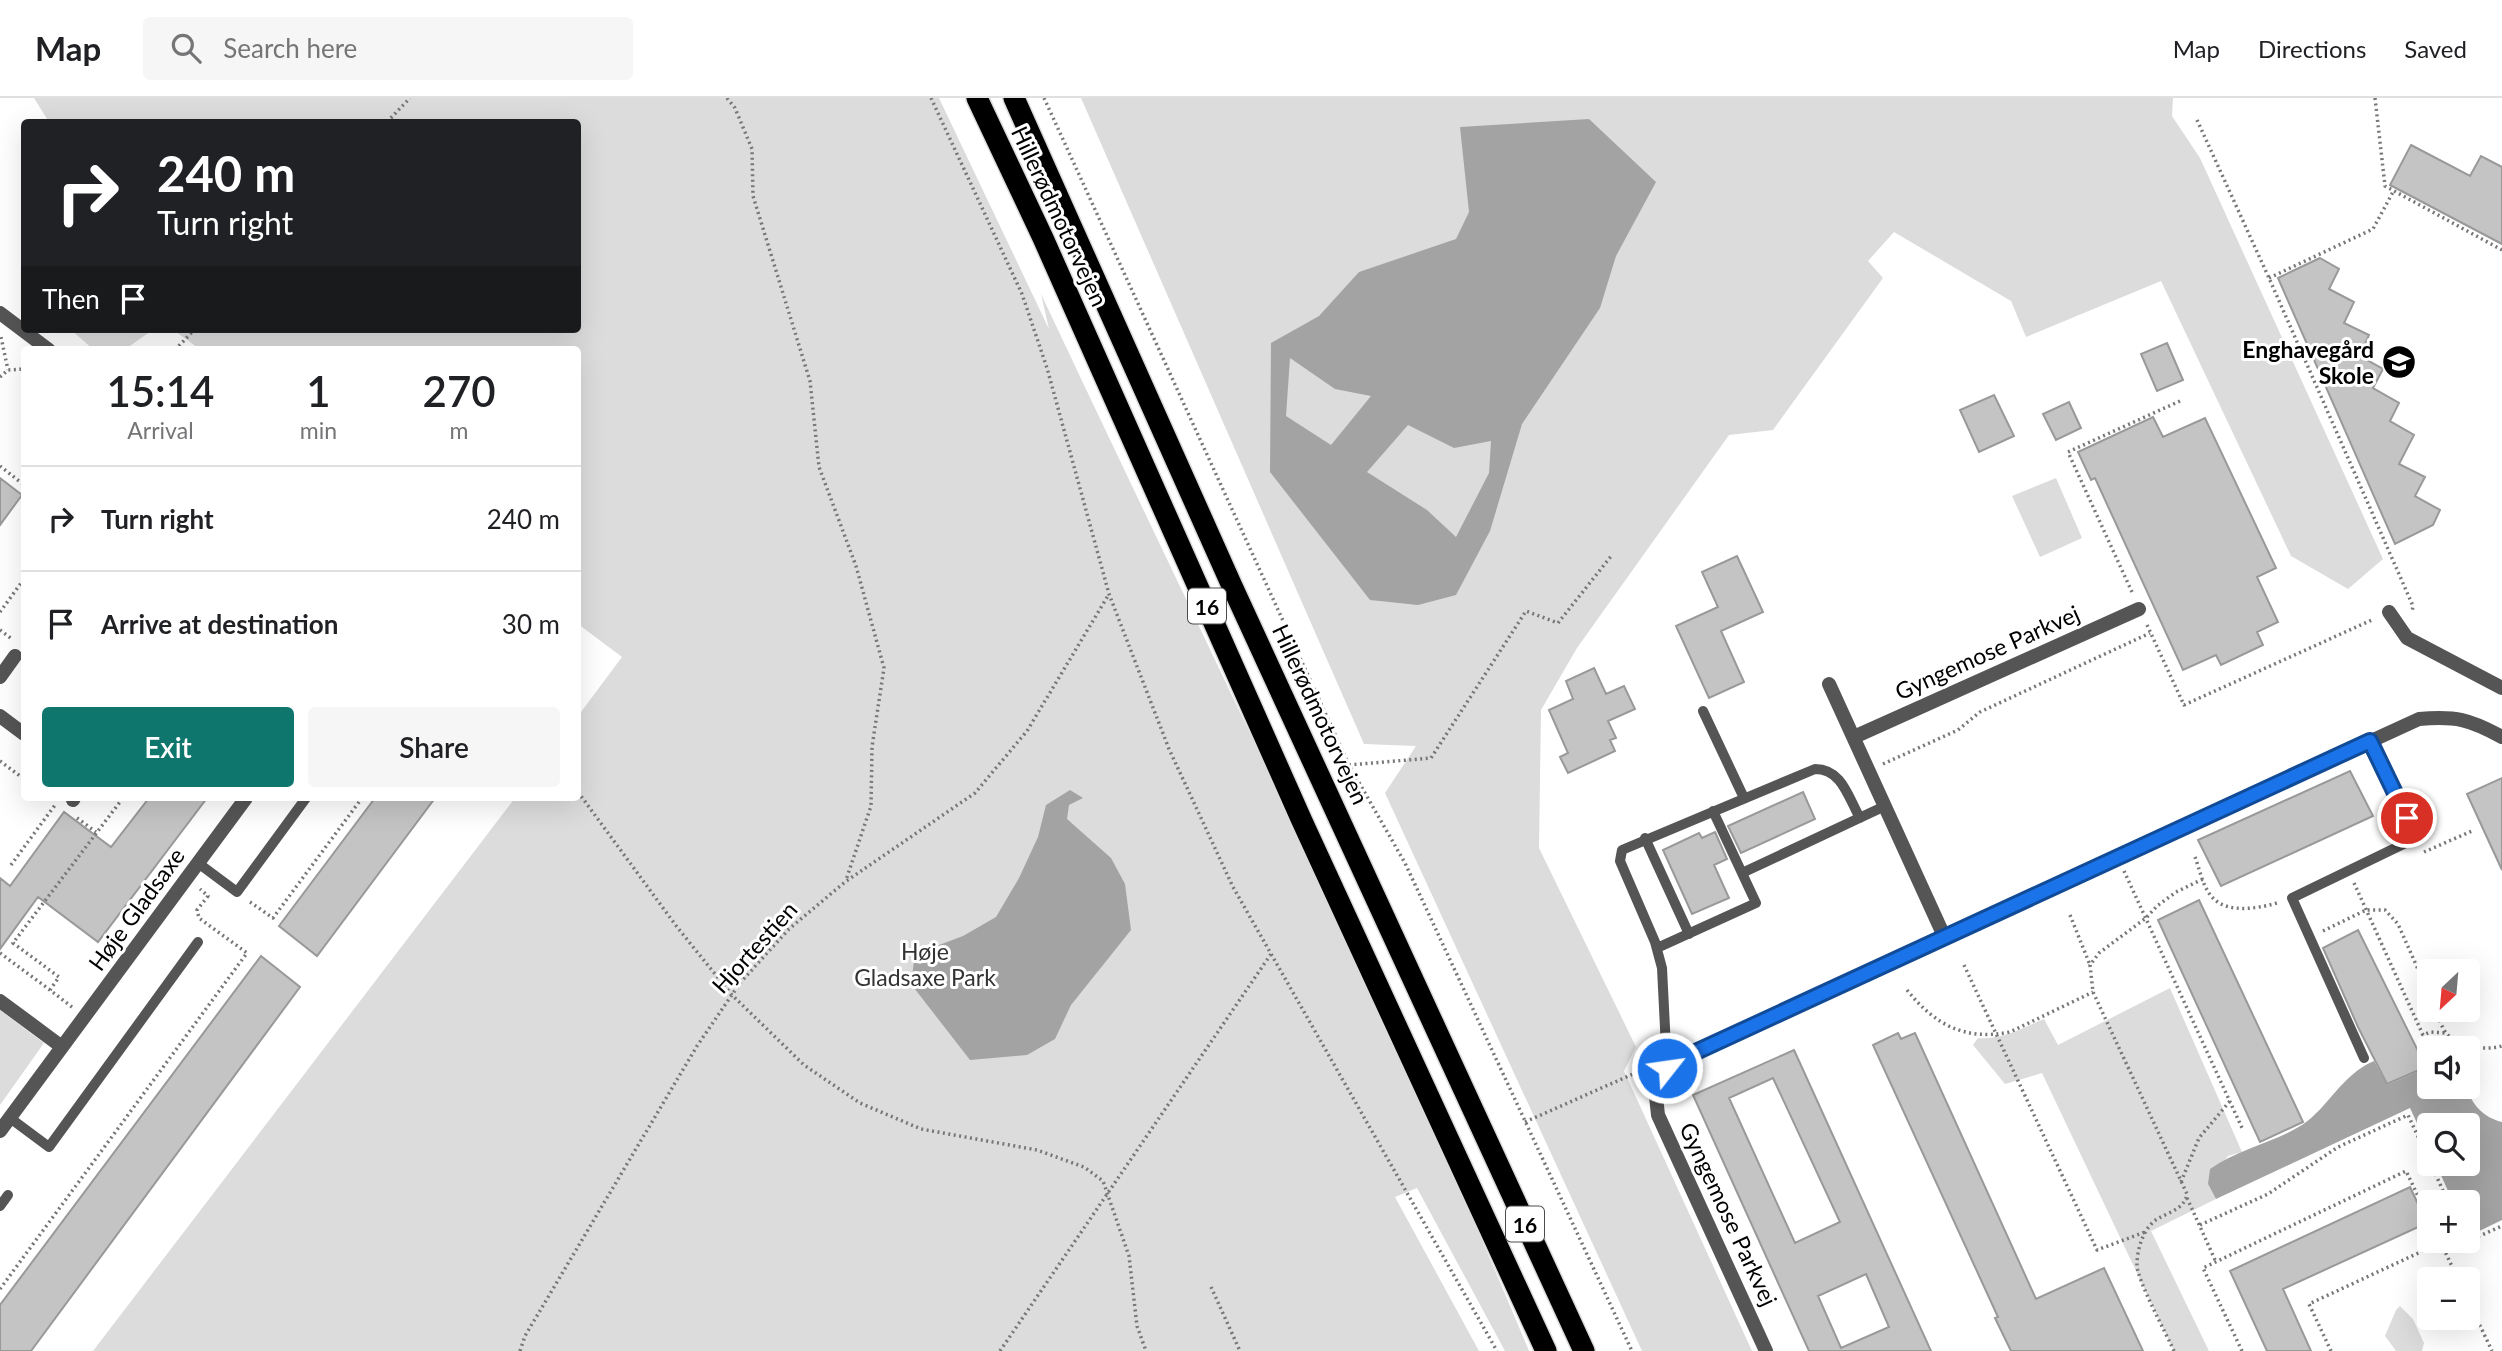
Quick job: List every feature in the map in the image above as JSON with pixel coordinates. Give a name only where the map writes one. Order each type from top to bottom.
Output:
[{"type":"highway","name":"Hillerødmotorvejen","points":[[977,98],[1302,821],[1546,1351]]},
{"type":"highway","name":"Hillerødmotorvejen","points":[[1014,98],[1232,586],[1584,1351]]},
{"type":"highway","points":[[1467,1097],[1600,1351]]},
{"type":"street","points":[[0,313],[21,329]]},
{"type":"street","points":[[26,333],[44,346]]},
{"type":"street","name":"Gyngemose Parkvej","points":[[1854,737],[2139,609]]},
{"type":"street","points":[[2389,612],[2407,638],[2502,688]]},
{"type":"street","points":[[0,677],[15,656]]},
{"type":"street","points":[[1829,684],[1944,936]]},
{"type":"street","points":[[0,716],[21,732]]},
{"type":"street","points":[[1664,1071],[1687,1056],[1944,936],[2418,719],[2450,716],[2477,723],[2502,737]]},
{"type":"street","name":"Høje Gladsaxe","points":[[0,1131],[244,801]]},
{"type":"street","points":[[0,1001],[62,1047]]},
{"type":"street","name":"Gyngemose Parkvej","points":[[1664,1071],[1656,1093],[1658,1115],[1766,1351]]},
{"type":"lane","points":[[1703,710],[1744,798]]},
{"type":"lane","points":[[2364,1058],[2292,898],[2417,838],[2370,741]]},
{"type":"lane","points":[[1664,1071],[1663,980],[1657,948],[1619,857],[1625,847],[1815,769],[1837,775],[1860,818]]},
{"type":"lane","points":[[198,863],[237,892],[304,801]]},
{"type":"lane","points":[[1742,873],[1885,806]]},
{"type":"lane","points":[[1657,948],[1756,903],[1713,811]]},
{"type":"lane","points":[[1645,838],[1689,934]]},
{"type":"lane","points":[[10,1118],[49,1147],[198,942]]},
{"type":"lane","points":[[0,1206],[8,1195]]},
{"type":"path","points":[[390,119],[410,98]]},
{"type":"path","points":[[727,98],[735,108],[752,149],[753,197],[810,381],[819,467],[856,566],[884,668],[872,747],[871,806],[845,882]]},
{"type":"path","points":[[931,98],[1022,294],[1047,368],[1109,594],[1168,749],[1233,887],[1497,1351]]},
{"type":"path","points":[[1044,98],[1349,765],[1405,863],[1632,1351]]},
{"type":"path","points":[[2375,98],[2385,186],[2502,250]]},
{"type":"path","points":[[2197,120],[2413,606],[2407,638]]},
{"type":"path","points":[[2269,278],[2373,229],[2393,191]]},
{"type":"path","points":[[0,333],[8,370]]},
{"type":"path","points":[[179,346],[191,333]]},
{"type":"path","points":[[0,377],[8,370],[21,369]]},
{"type":"path","points":[[2180,401],[2068,452],[2184,705],[2389,612]]},
{"type":"path","points":[[0,467],[21,483]]},
{"type":"path","points":[[1349,765],[1431,758],[1526,611],[1558,623],[1612,555]]},
{"type":"path","points":[[0,612],[21,583]]},
{"type":"path","name":"Hjortestien","points":[[520,1351],[525,1336],[697,1046],[732,995],[789,929],[845,882],[975,793],[1027,731],[1109,594]]},
{"type":"path","points":[[1869,770],[1958,730],[1980,712],[2150,633]]},
{"type":"path","points":[[0,761],[21,777]]},
{"type":"path","points":[[581,796],[677,927],[732,995],[804,1065],[860,1103],[920,1129],[1037,1150],[1084,1167],[1103,1181],[1129,1256],[1138,1326],[1146,1351]]},
{"type":"path","points":[[11,865],[57,803],[66,801]]},
{"type":"path","points":[[50,990],[59,977],[13,943],[121,801]]},
{"type":"path","points":[[237,892],[273,918],[360,801]]},
{"type":"path","points":[[2417,838],[2424,853],[2472,831]]},
{"type":"path","points":[[2195,857],[2214,900],[2236,908],[2276,904],[2292,898]]},
{"type":"path","points":[[2348,871],[2423,1035],[2430,1032],[2446,1033],[2471,1046],[2491,1049],[2502,1046]]},
{"type":"path","points":[[0,1289],[247,953],[199,918],[197,910],[208,896],[186,879]]},
{"type":"path","points":[[2090,965],[2098,953],[2146,918],[2157,906],[2176,892],[2203,879]]},
{"type":"path","points":[[2131,887],[2243,1130]]},
{"type":"path","points":[[2310,938],[2367,910],[2385,910],[2398,924],[2417,968]]},
{"type":"path","points":[[2070,915],[2090,965],[2093,992],[2216,1262]]},
{"type":"path","points":[[0,953],[85,1017]]},
{"type":"path","points":[[1000,1351],[1271,954]]},
{"type":"path","points":[[1964,965],[2097,1250],[2145,1232]]},
{"type":"path","points":[[1908,990],[1923,1010],[1946,1025],[1969,1034],[2010,1032],[2093,992]]},
{"type":"path","points":[[2441,1022],[2446,1033]]},
{"type":"path","points":[[1525,1122],[1633,1074],[1664,1071]]},
{"type":"path","points":[[2181,1182],[2199,1138],[2230,1101]]},
{"type":"path","points":[[2200,1225],[2268,1194],[2338,1147],[2409,1115],[2417,1133]]},
{"type":"path","points":[[2242,1351],[2203,1268],[2406,1171],[2417,1194]]},
{"type":"path","points":[[2174,1351],[2137,1266],[2145,1232],[2151,1223],[2180,1206],[2187,1198]]},
{"type":"path","points":[[2480,1235],[2502,1226]]},
{"type":"path","points":[[2331,1351],[2309,1304],[2417,1252]]},
{"type":"path","points":[[1212,1287],[1240,1351]]},
{"type":"path","points":[[2480,1326],[2492,1351]]},
{"type":"green space","name":"Høje Gladsaxe Park","points":[[34,98],[939,98],[1049,329],[1041,294],[1291,820],[1413,1084],[1529,1351],[1505,1351],[1417,1188],[1395,1197],[1479,1351],[93,1351],[513,801],[581,801],[581,712],[622,657],[581,626],[581,346],[195,346],[178,333],[581,333],[581,119],[47,119]]},
{"type":"green space","points":[[1081,98],[2173,98],[2172,116],[2200,158],[2383,559],[2348,589],[2291,556],[2161,281],[2026,337],[2011,301],[1894,232],[1868,261],[1883,278],[1773,430],[1729,435],[1577,648],[1541,710],[1539,848],[1636,1047],[1624,1071],[1752,1351],[1642,1351],[1385,793],[1416,746],[1364,744]]},
{"type":"green space","points":[[75,333],[148,333],[130,346],[89,346]]},
{"type":"green space","points":[[2056,478],[2082,538],[2040,557],[2012,496]]},
{"type":"green space","points":[[2170,988],[2242,1152],[2228,1156],[2208,1184],[2216,1199],[2151,1231],[2209,1351],[2174,1351],[2042,1073],[2005,1084],[1973,1045],[1978,1038],[2004,1035],[2044,1019],[2058,1045]]},
{"type":"green space","points":[[0,1010],[44,1043],[0,1105]]},
{"type":"green space","points":[[2400,1306],[2413,1319],[2424,1343],[2422,1351],[2396,1351],[2385,1336]]},
{"type":"shaded area","points":[[1589,119],[1656,182],[1616,256],[1600,308],[1522,424],[1490,531],[1456,595],[1418,605],[1370,600],[1270,472],[1271,343],[1319,316],[1359,272],[1456,239],[1469,212],[1460,127]],"holes":[[[1290,358],[1335,389],[1371,396],[1331,445],[1286,416]],[[1408,425],[1454,448],[1491,441],[1489,473],[1456,537],[1427,510],[1367,472]]]},
{"type":"shaded area","points":[[1070,790],[1083,798],[1069,805],[1067,819],[1111,858],[1125,884],[1131,930],[1071,1005],[1055,1039],[1027,1055],[970,1060],[911,984],[915,954],[963,936],[996,917],[1019,878],[1038,837],[1046,805]]},
{"type":"shaded area","points":[[2374,1061],[2387,1085],[2417,1072],[2417,1099],[2472,1099],[2480,1110],[2502,1122],[2502,1220],[2480,1231],[2480,1190],[2448,1190],[2441,1176],[2480,1176],[2480,1113],[2417,1113],[2417,1123],[2410,1108],[2216,1199],[2208,1184],[2210,1169],[2232,1156],[2302,1125],[2363,1067]]},
{"type":"building","points":[[2411,145],[2470,176],[2481,156],[2502,167],[2502,244],[2390,185]]},
{"type":"building","points":[[2320,258],[2339,269],[2329,289],[2354,302],[2344,323],[2369,335],[2360,356],[2383,369],[2373,388],[2399,403],[2390,421],[2414,435],[2399,464],[2425,477],[2415,496],[2440,510],[2433,525],[2395,544],[2278,278]]},
{"type":"building","points":[[2167,343],[2183,380],[2157,391],[2141,354]]},
{"type":"building","points":[[1994,395],[2014,436],[1979,452],[1960,410]]},
{"type":"building","points":[[2069,402],[2081,428],[2056,440],[2043,414]]},
{"type":"building","points":[[2153,417],[2163,437],[2205,418],[2276,568],[2257,577],[2278,622],[2257,632],[2263,645],[2221,665],[2216,655],[2183,670],[2095,478],[2091,480],[2078,452]]},
{"type":"building","points":[[0,478],[21,496],[0,525]]},
{"type":"building","points":[[1737,556],[1763,612],[1721,631],[1744,682],[1709,698],[1676,626],[1718,607],[1702,572]]},
{"type":"building","points":[[1594,668],[1606,694],[1624,686],[1635,709],[1608,721],[1616,738],[1610,740],[1615,751],[1568,773],[1560,757],[1568,753],[1549,710],[1573,699],[1566,681]]},
{"type":"building","points":[[2350,771],[2373,816],[2221,886],[2198,840]]},
{"type":"building","points":[[2502,778],[2502,870],[2467,794]]},
{"type":"building","points":[[1803,792],[1815,819],[1741,853],[1728,826]]},
{"type":"building","points":[[147,801],[205,801],[98,942],[38,897],[0,949],[0,878],[10,886],[64,812],[111,847]]},
{"type":"building","points":[[373,801],[433,801],[317,956],[279,926]]},
{"type":"building","points":[[1715,832],[1727,859],[1714,865],[1729,898],[1692,914],[1663,850],[1699,833],[1702,838]]},
{"type":"building","points":[[2199,900],[2303,1122],[2260,1142],[2158,920]]},
{"type":"building","points":[[2358,930],[2417,1049],[2417,1071],[2387,1084],[2323,948]]},
{"type":"building","points":[[261,956],[300,987],[31,1351],[0,1351],[0,1305]]},
{"type":"building","points":[[1898,1033],[1901,1039],[1915,1033],[2036,1299],[2104,1268],[2143,1351],[2011,1351],[1995,1318],[1998,1317],[1873,1045]]},
{"type":"building","points":[[1794,1050],[1931,1351],[1809,1351],[1693,1095]],"holes":[[[1773,1078],[1840,1222],[1795,1243],[1729,1098]],[[1866,1274],[1889,1327],[1841,1348],[1818,1296]]]},
{"type":"building","points":[[2410,1187],[2417,1202],[2417,1228],[2283,1289],[2311,1351],[2267,1351],[2230,1271]]},
{"type":"place","name":"Enghavegård Skole","points":[[2399,362]]},
{"type":"route","points":[[1667,1068],[1674,1062],[1812,997],[2370,741],[2407,818]]}]
